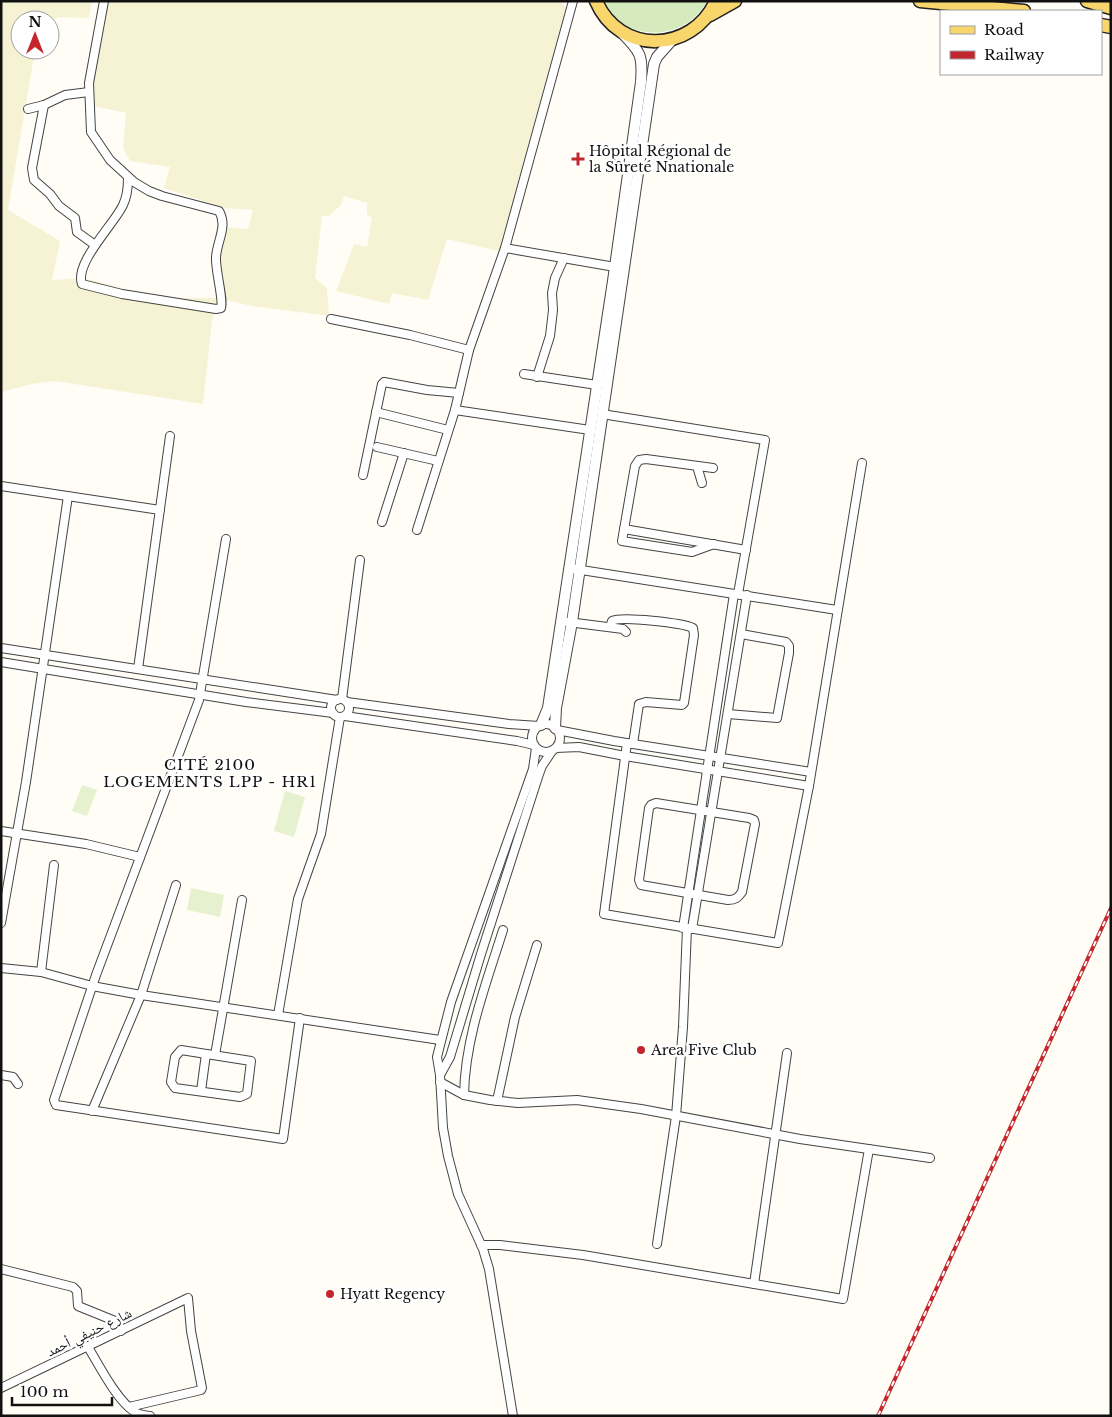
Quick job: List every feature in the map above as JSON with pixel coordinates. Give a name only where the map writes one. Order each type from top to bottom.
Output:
[{"type":"main road","points":[[587,1],[598,6],[609,22],[620,31],[636,39],[655,42],[685,35],[700,25],[712,11],[716,1]]},
{"type":"main road","points":[[706,18],[735,1]]},
{"type":"main road","points":[[920,1],[1014,10]]},
{"type":"main road","points":[[1087,1],[1111,8]]},
{"type":"street","points":[[104,1],[89,92],[91,132],[110,160],[128,178],[150,191],[219,212],[224,221],[216,261],[222,306],[216,309],[140,297],[84,285],[81,281],[81,276],[94,245],[122,208],[126,196],[128,178]]},
{"type":"street","points":[[417,530],[455,410],[469,350],[505,248],[572,1]]},
{"type":"street","points":[[512,1416],[489,1268],[481,1245],[458,1194],[448,1156],[443,1128],[438,1057],[440,1040],[454,993],[532,769],[535,746],[532,737],[533,733],[540,726],[548,708],[561,620],[574,568],[602,414],[617,282],[628,207],[643,67],[639,53],[620,31]]},
{"type":"street","points":[[440,1079],[450,1056],[480,954],[538,774],[560,739],[556,729],[556,708],[572,622],[574,568],[590,430],[617,282],[615,267],[654,64],[657,57],[673,39]]},
{"type":"street","points":[[28,109],[44,106],[64,95],[89,92]]},
{"type":"street","points":[[44,106],[32,168],[34,180],[47,191],[59,206],[75,218],[77,232],[94,245]]},
{"type":"street","points":[[505,248],[615,267]]},
{"type":"street","points":[[536,377],[550,336],[553,310],[552,293],[555,278],[564,258]]},
{"type":"street","points":[[331,318],[410,334],[469,350]]},
{"type":"street","points":[[524,374],[597,385]]},
{"type":"street","points":[[363,475],[382,384],[384,382],[427,390],[459,393]]},
{"type":"street","points":[[455,410],[590,430]]},
{"type":"street","points":[[376,412],[448,430]]},
{"type":"street","points":[[602,414],[765,440],[706,769],[688,894],[683,1027],[676,1116],[658,1244]]},
{"type":"street","points":[[138,669],[170,436]]},
{"type":"street","points":[[377,447],[438,461]]},
{"type":"street","points":[[382,522],[404,453]]},
{"type":"street","points":[[712,468],[646,459],[639,460],[635,466],[622,541],[692,552],[714,544]]},
{"type":"street","points":[[610,627],[612,621],[617,619],[632,619],[690,627],[693,628],[694,632],[684,703],[682,705],[646,702],[639,704],[630,744],[625,756],[604,914],[778,943],[809,786],[862,463]]},
{"type":"street","points":[[697,466],[702,483]]},
{"type":"street","points":[[1,486],[160,510]]},
{"type":"street","points":[[1,923],[26,782],[68,496]]},
{"type":"street","points":[[624,529],[746,550]]},
{"type":"street","points":[[226,539],[200,695],[92,986],[54,1100],[56,1105],[283,1139],[300,1018]]},
{"type":"street","points":[[339,715],[349,708],[342,700],[360,560]]},
{"type":"street","points":[[574,568],[837,610]]},
{"type":"street","points":[[688,928],[698,896],[747,595]]},
{"type":"street","points":[[561,620],[623,629],[626,632]]},
{"type":"street","points":[[728,714],[778,718],[789,653],[789,646],[786,642],[741,634]]},
{"type":"street","points":[[1,648],[509,724],[549,725],[556,729],[630,744],[811,772]]},
{"type":"street","points":[[1,662],[200,695],[517,740],[535,746],[544,752],[554,749],[578,747],[809,786]]},
{"type":"street","points":[[278,1015],[298,899],[321,834],[339,715],[332,704],[342,700]]},
{"type":"street","points":[[656,803],[700,810],[754,820],[755,824],[742,892],[740,896],[733,900],[698,896],[643,886],[639,883],[649,808],[651,805],[656,803]]},
{"type":"street","points":[[1,830],[86,844],[140,857]]},
{"type":"street","points":[[40,972],[54,865]]},
{"type":"street","points":[[92,1111],[141,995],[176,885]]},
{"type":"street","points":[[215,1055],[242,900]]},
{"type":"street","points":[[464,1095],[464,1079],[469,1046],[503,930]]},
{"type":"street","points":[[497,1101],[515,1016],[537,945]]},
{"type":"street","points":[[1,968],[40,972],[92,986],[141,995],[440,1040]]},
{"type":"street","points":[[181,1050],[215,1055],[251,1061],[247,1094],[240,1097],[175,1088],[172,1082],[175,1057],[181,1050]]},
{"type":"street","points":[[754,1284],[787,1053]]},
{"type":"street","points":[[201,1091],[206,1054]]},
{"type":"street","points":[[1,1075],[14,1077],[18,1084]]},
{"type":"street","points":[[440,1079],[464,1095],[497,1101],[518,1103],[577,1100],[930,1158]]},
{"type":"street","points":[[481,1245],[583,1255],[843,1299],[869,1149]]},
{"type":"street","points":[[1,1269],[73,1287],[76,1291],[78,1306],[115,1321],[121,1331]]},
{"type":"street","name":"شارع حنيفي أحمد","points":[[1,1388],[188,1298],[191,1331],[201,1390],[129,1407]]},
{"type":"street","points":[[88,1346],[110,1385],[129,1407],[135,1412],[150,1416]]},
{"type":"shaded area","points":[[1,1],[92,1],[89,18],[60,17],[60,10],[10,10],[10,60],[33,60],[8,210],[60,241],[52,280],[83,278],[161,298],[217,298],[214,257],[220,227],[248,229],[253,210],[224,208],[164,188],[170,167],[130,161],[123,148],[126,113],[88,105],[101,1],[559,1],[566,7],[499,251],[447,239],[428,300],[392,293],[389,304],[336,291],[354,244],[367,247],[372,218],[367,214],[367,203],[344,196],[341,205],[329,216],[322,216],[315,278],[327,288],[329,316],[252,306],[218,298],[212,321],[203,404],[55,381],[32,384],[1,392]]},
{"type":"green space","points":[[604,1],[707,1],[697,15],[685,24],[655,33],[640,31],[626,25],[613,15]]},
{"type":"green space","points":[[82,785],[97,790],[87,816],[72,811]]},
{"type":"green space","points":[[285,791],[305,797],[294,837],[274,831]]},
{"type":"green space","points":[[191,888],[224,895],[220,917],[187,910]]},
{"type":"railway","points":[[878,1416],[1111,908]]},
{"type":"place","name":"Hôpital Régional de la Sûreté Nnationale","points":[[578,159]]},
{"type":"place","name":"Area Five Club","points":[[641,1050]]},
{"type":"place","name":"Hyatt Regency","points":[[330,1294]]},
{"type":"district","name":"CITÉ 2100 LOGEMENTS LPP - HR1","points":[[210,772]]}]
